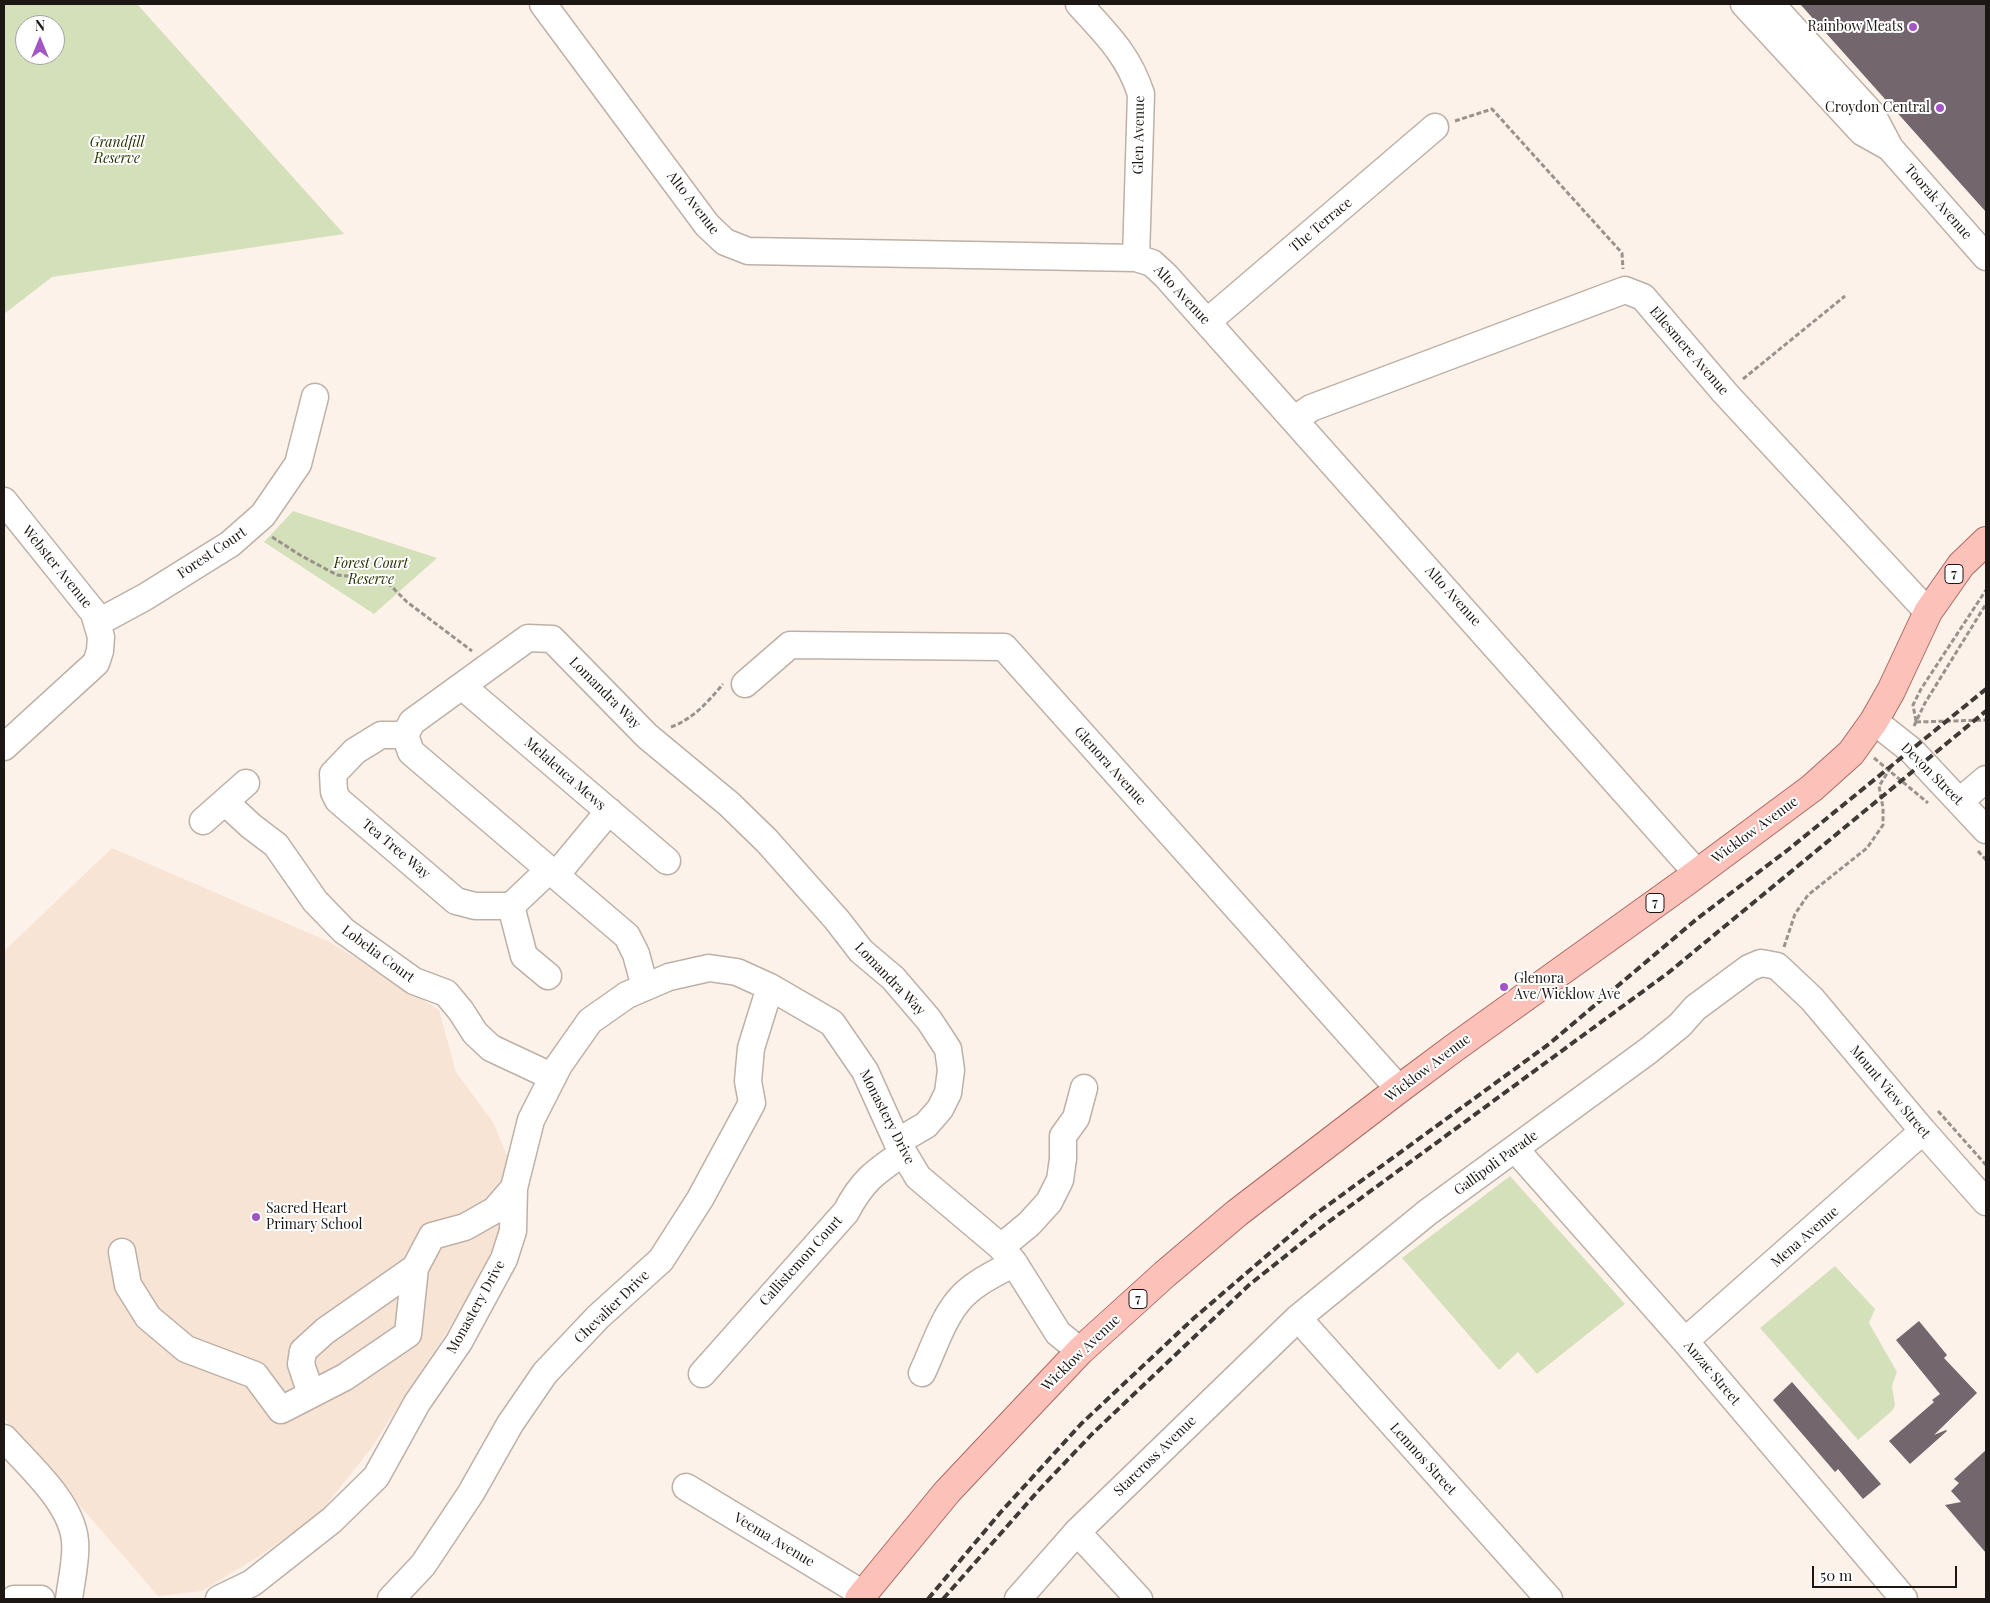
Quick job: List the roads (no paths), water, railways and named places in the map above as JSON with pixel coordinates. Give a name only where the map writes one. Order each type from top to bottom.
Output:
[{"type":"main road","name":"Wicklow Avenue","points":[[861,1597],[947,1492],[1080,1351],[1165,1274],[1237,1213],[1399,1089],[1812,788],[1851,753],[1874,721],[1891,691],[1928,612],[1961,565],[1986,540]]},
{"type":"street","name":"Alto Avenue","points":[[543,4],[707,225],[725,242],[748,251],[1136,258],[1152,263],[1166,276],[1295,419],[1697,873]]},
{"type":"street","name":"Glen Avenue","points":[[1079,4],[1121,51],[1136,76],[1141,94],[1136,258]]},
{"type":"street","name":"Toorak Avenue","points":[[1744,4],[1862,132],[1890,148]]},
{"type":"street","name":"Toorak Avenue","points":[[1772,4],[1872,114],[1890,148],[1986,257]]},
{"type":"street","name":"The Terrace","points":[[1206,322],[1435,127]]},
{"type":"street","name":"Ellesmere Avenue","points":[[1295,419],[1312,408],[1625,290],[1643,297],[1725,393],[1928,612]]},
{"type":"street","name":"Forest Court","points":[[97,623],[145,597],[230,544],[262,515],[298,464],[315,397]]},
{"type":"street","name":"Webster Avenue","points":[[4,501],[94,613],[101,637],[100,651],[96,663],[4,747]]},
{"type":"street","name":"Lomandra Way","points":[[405,735],[412,722],[528,638],[552,639],[647,736],[729,804],[767,841],[837,920],[861,951],[899,985],[929,1020],[948,1049],[951,1070],[948,1093],[940,1109],[926,1125],[900,1148]]},
{"type":"street","name":"Glenora Avenue","points":[[745,684],[790,645],[1004,647],[1399,1089]]},
{"type":"street","name":"Melaleuca Mews","points":[[462,686],[667,861]]},
{"type":"street","name":"Devon Street","points":[[1874,721],[1912,751],[1986,830]]},
{"type":"street","name":"Tea Tree Way","points":[[405,735],[381,735],[355,751],[333,774],[334,792],[338,800],[456,901],[475,906],[511,906]]},
{"type":"street","points":[[405,735],[411,752],[627,936],[636,954],[645,987]]},
{"type":"street","points":[[1960,801],[1986,779]]},
{"type":"street","points":[[203,821],[246,782]]},
{"type":"street","name":"Lobelia Court","points":[[224,802],[276,845],[315,901],[344,931],[414,981],[446,993],[461,1011],[475,1033],[492,1048],[553,1077]]},
{"type":"street","points":[[548,976],[524,956],[511,906],[553,872],[609,812]]},
{"type":"street","name":"Gallipoli Parade","points":[[1298,1318],[1428,1212],[1516,1150],[1648,1051],[1680,1025],[1695,1008],[1749,968],[1761,963],[1786,974]]},
{"type":"street","name":"Monastery Drive","points":[[219,1599],[252,1583],[332,1520],[376,1477],[418,1403],[459,1342],[504,1258],[513,1230],[514,1188],[531,1120],[559,1065],[590,1021],[627,995],[669,977],[709,968],[738,972],[770,987],[832,1023],[865,1071],[900,1148],[918,1177],[1007,1255],[1058,1332],[1080,1351]]},
{"type":"street","name":"Mount View Street","points":[[1786,974],[1812,999],[1923,1132],[1986,1202]]},
{"type":"street","name":"Chevalier Drive","points":[[391,1599],[423,1565],[471,1493],[510,1424],[545,1373],[598,1317],[662,1260],[700,1199],[752,1103],[748,1081],[751,1048],[770,987]]},
{"type":"street","points":[[922,1373],[944,1324],[959,1300],[1007,1255],[1029,1224],[1049,1202],[1060,1180],[1063,1136],[1076,1118],[1084,1088]]},
{"type":"street","name":"Mena Avenue","points":[[1685,1341],[1923,1132]]},
{"type":"street","name":"Callistemon Court","points":[[702,1374],[846,1212],[856,1191],[900,1148]]},
{"type":"street","name":"Anzac Street","points":[[1516,1150],[1685,1341],[1904,1599]]},
{"type":"street","points":[[122,1252],[128,1285],[148,1317],[186,1349],[255,1375],[281,1410],[345,1377],[408,1334],[415,1268],[432,1236],[465,1227],[495,1210],[514,1188]]},
{"type":"street","points":[[311,1394],[301,1364],[303,1352],[325,1331],[415,1268]]},
{"type":"street","name":"Starcross Avenue","points":[[1018,1599],[1077,1532],[1298,1318]]},
{"type":"street","name":"Lemnos Street","points":[[1298,1318],[1548,1599]]},
{"type":"street","points":[[4,1438],[62,1504],[72,1524],[76,1542],[69,1599]]},
{"type":"street","name":"Veema Avenue","points":[[686,1487],[861,1597]]},
{"type":"street","points":[[1077,1532],[1139,1599]]},
{"type":"street","points":[[14,1599],[41,1599]]},
{"type":"railway","points":[[928,1599],[1000,1513],[1081,1424],[1194,1318],[1313,1216],[1549,1044],[1698,918],[1789,849],[1986,689]]},
{"type":"railway","points":[[943,1599],[1039,1490],[1092,1434],[1249,1285],[1327,1223],[1668,973],[1986,711]]},
{"type":"place","name":"Rainbow Meats","points":[[1913,27]]},
{"type":"place","name":"Croydon Central","points":[[1940,108]]},
{"type":"place","name":"Glenora Ave/Wicklow Ave","points":[[1504,987]]},
{"type":"place","name":"Sacred Heart Primary School","points":[[256,1217]]},
{"type":"park label","name":"Grandfill Reserve","points":[[117,152]]},
{"type":"park label","name":"Forest Court Reserve","points":[[371,572]]}]
